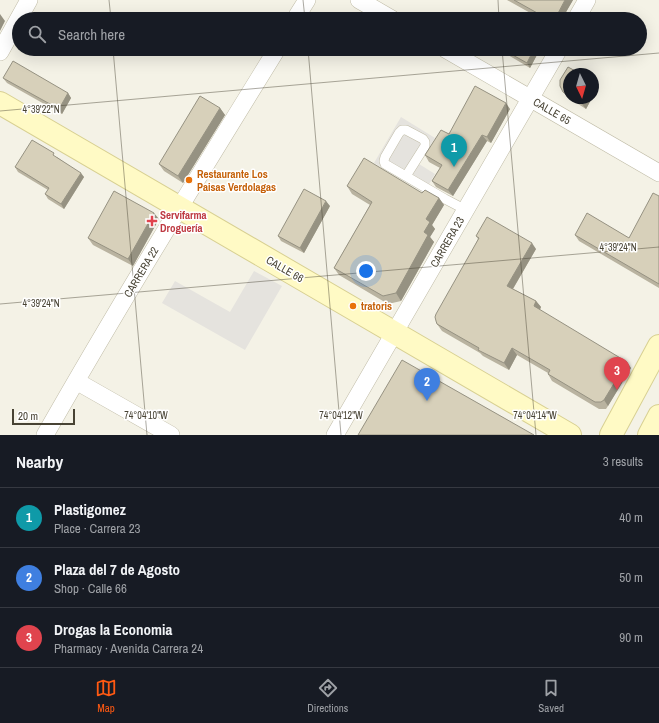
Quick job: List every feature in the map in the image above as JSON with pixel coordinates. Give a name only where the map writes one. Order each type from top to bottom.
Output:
[{"type":"main road","name":"CALLE 66","points":[[0,103],[570,435]]},
{"type":"main road","points":[[611,435],[659,346]]},
{"type":"main road","points":[[649,435],[659,416]]},
{"type":"street","points":[[22,12],[29,0]]},
{"type":"street","points":[[299,12],[307,0]]},
{"type":"street","points":[[359,0],[380,12]]},
{"type":"street","points":[[580,12],[587,0]]},
{"type":"street","points":[[0,52],[12,30]]},
{"type":"street","name":"CARRERA 22","points":[[44,435],[179,208],[273,56]]},
{"type":"street","name":"CALLE 65","points":[[457,56],[659,173]]},
{"type":"street","name":"CARRERA 23","points":[[335,435],[555,56]]},
{"type":"street","points":[[76,381],[171,435]]},
{"type":"lane","points":[[406,176],[424,146],[424,142],[423,139],[406,130],[402,130],[385,157],[384,161],[386,164],[406,176],[466,210]]},
{"type":"shaded area","points":[[401,117],[435,138],[419,164],[435,174],[424,193],[374,163]]},
{"type":"shaded area","points":[[254,271],[282,286],[245,350],[162,303],[175,281],[230,312]]},
{"type":"building","points":[[514,0],[565,0],[559,12],[535,12]]},
{"type":"building","points":[[514,56],[530,56],[527,63]]},
{"type":"building","points":[[13,61],[68,93],[59,109],[3,78]]},
{"type":"building","points":[[563,75],[563,92],[560,86],[560,80]]},
{"type":"building","points":[[475,86],[506,103],[487,137],[482,135],[448,190],[432,181],[442,165],[425,155],[441,130],[449,134]]},
{"type":"building","points":[[200,96],[220,108],[178,176],[159,164]]},
{"type":"building","points":[[32,140],[54,153],[53,155],[81,173],[61,204],[45,194],[49,188],[15,167]]},
{"type":"building","points":[[364,158],[422,193],[425,190],[439,198],[426,219],[430,222],[424,232],[428,235],[396,293],[383,296],[334,268],[372,202],[347,186]]},
{"type":"building","points":[[304,189],[326,201],[300,248],[278,236]]},
{"type":"building","points":[[114,191],[154,213],[128,259],[88,238]]},
{"type":"building","points":[[653,193],[659,196],[659,284],[575,235],[587,213],[629,238]]},
{"type":"building","points":[[487,217],[532,243],[507,286],[536,301],[534,306],[627,362],[604,400],[601,402],[595,402],[548,374],[550,370],[512,348],[504,363],[478,350],[479,348],[437,324],[435,317],[436,314],[479,238],[476,236]]},
{"type":"building","points":[[402,360],[534,435],[358,435]]},
{"type":"place","name":"Plastigomez","points":[[454,167]]},
{"type":"place","name":"Restaurante Los Paisas Verdolagas","points":[[189,180]]},
{"type":"place","name":"Servifarma Droguería","points":[[152,221]]},
{"type":"place","name":"tratoris","points":[[353,306]]},
{"type":"place","name":"Drogas la Economia","points":[[617,390]]},
{"type":"place","name":"Plaza del 7 de Agosto","points":[[427,401]]}]
